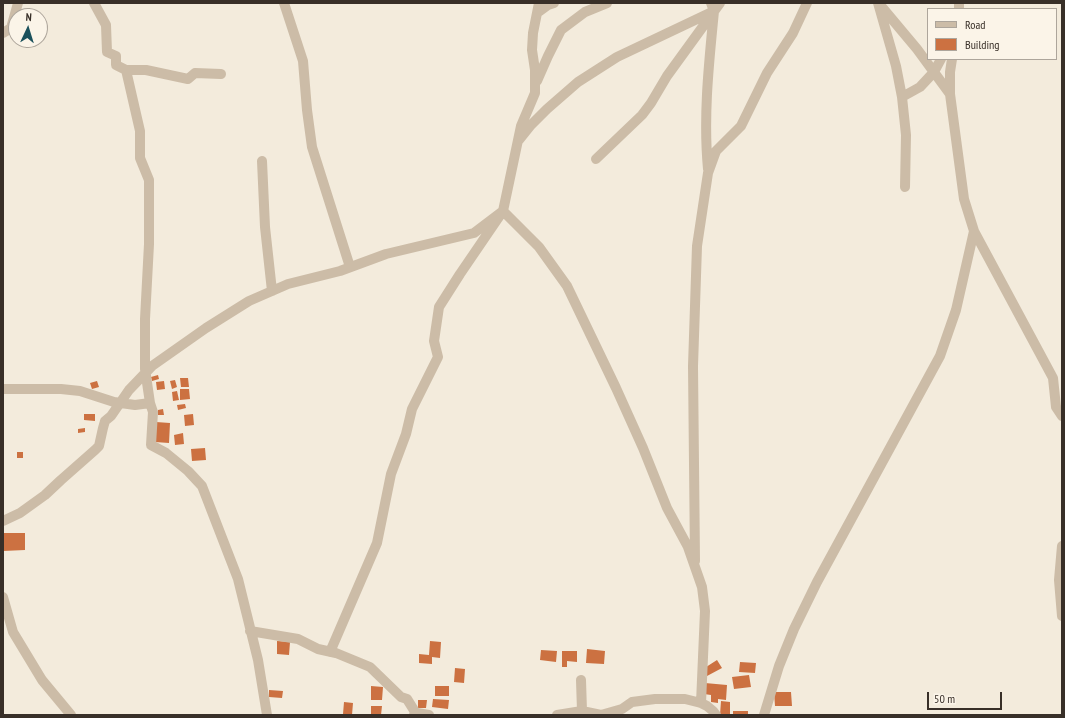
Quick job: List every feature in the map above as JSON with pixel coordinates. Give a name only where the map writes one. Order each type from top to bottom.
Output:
[{"type":"street","points":[[3,33],[12,28],[18,3]]},
{"type":"street","points":[[94,3],[106,25],[107,52],[116,56],[116,65],[126,70],[146,70],[188,79],[195,73],[221,74]]},
{"type":"street","points":[[284,3],[303,61],[312,148],[350,267]]},
{"type":"street","points":[[330,652],[377,542],[391,474],[406,434],[412,408],[438,357],[434,341],[439,307],[504,211],[521,126],[535,93],[535,70],[532,50],[533,33],[538,8],[554,3]]},
{"type":"street","points":[[535,85],[561,30],[585,12],[606,3]]},
{"type":"street","points":[[517,142],[547,109],[578,82],[617,57],[720,3]]},
{"type":"street","points":[[708,173],[716,151],[741,126],[767,73],[793,33],[807,3]]},
{"type":"street","points":[[878,3],[917,49],[950,94]]},
{"type":"street","points":[[878,3],[896,66],[902,96],[906,135],[905,187]]},
{"type":"street","points":[[596,159],[642,115],[712,7]]},
{"type":"street","points":[[694,567],[696,557],[693,366],[697,246],[708,173],[706,109],[712,7]]},
{"type":"street","points":[[902,96],[920,87],[934,72],[940,60]]},
{"type":"street","points":[[952,60],[950,94],[964,199],[974,231],[1053,378],[1056,407],[1062,416]]},
{"type":"street","points":[[126,70],[140,131],[140,158],[149,180],[149,244],[145,319],[146,372],[150,403],[153,412],[151,445],[166,454],[188,471],[202,486],[238,579],[258,660],[267,715]]},
{"type":"street","points":[[262,161],[265,227],[272,291]]},
{"type":"street","points":[[3,520],[20,513],[45,495],[96,450],[99,446],[102,428],[106,422],[129,390],[152,366],[206,328],[249,301],[288,284],[350,267],[386,254],[474,233],[504,211]]},
{"type":"street","points":[[504,211],[539,247],[567,286],[644,448],[667,508],[688,547],[702,587],[705,611],[701,703]]},
{"type":"street","points":[[764,715],[778,666],[817,582],[940,356],[956,310],[974,231]]},
{"type":"street","points":[[3,389],[61,389],[80,391],[120,403],[135,405],[150,403]]},
{"type":"street","points":[[1062,546],[1059,580],[1062,616]]},
{"type":"street","points":[[3,597],[13,632],[42,680],[71,715]]},
{"type":"street","points":[[250,631],[298,640],[318,649],[336,653],[370,667],[401,697],[408,699],[416,714],[429,715]]},
{"type":"street","points":[[581,680],[582,711]]},
{"type":"street","points":[[557,715],[582,711],[601,715],[622,709],[632,702],[655,699],[685,699],[707,706],[716,715]]},
{"type":"building","points":[[158,375],[159,379],[152,381],[151,377]]},
{"type":"building","points":[[180,378],[188,378],[189,387],[181,387]]},
{"type":"building","points":[[175,380],[177,387],[172,389],[170,381]]},
{"type":"building","points":[[97,381],[99,387],[92,389],[90,383]]},
{"type":"building","points":[[164,381],[165,389],[157,390],[156,382]]},
{"type":"building","points":[[180,389],[189,389],[190,399],[180,400]]},
{"type":"building","points":[[177,391],[179,400],[173,401],[172,392]]},
{"type":"building","points":[[185,404],[186,408],[178,410],[177,405]]},
{"type":"building","points":[[163,409],[164,415],[158,415],[158,410]]},
{"type":"building","points":[[84,414],[95,414],[95,421],[84,420]]},
{"type":"building","points":[[193,414],[194,425],[185,426],[184,415]]},
{"type":"building","points":[[156,422],[170,423],[169,443],[155,442]]},
{"type":"building","points":[[85,428],[85,432],[78,433],[78,429]]},
{"type":"building","points":[[183,433],[184,444],[175,445],[174,435]]},
{"type":"building","points":[[205,448],[206,460],[192,461],[191,449]]},
{"type":"building","points":[[17,452],[23,452],[23,458],[17,458]]},
{"type":"building","points":[[3,533],[25,533],[25,550],[3,551]]},
{"type":"building","points":[[277,641],[290,642],[289,655],[277,654]]},
{"type":"building","points":[[430,641],[441,642],[440,658],[432,657],[432,664],[419,663],[419,654],[429,655]]},
{"type":"building","points":[[587,649],[605,651],[604,664],[586,663]]},
{"type":"building","points":[[541,650],[557,651],[556,662],[540,660]]},
{"type":"building","points":[[562,651],[577,651],[577,662],[567,661],[567,667],[562,667]]},
{"type":"building","points":[[717,660],[722,668],[707,676],[703,669]]},
{"type":"building","points":[[740,662],[756,663],[755,673],[739,672]]},
{"type":"building","points":[[455,668],[465,669],[464,683],[454,682]]},
{"type":"building","points":[[749,675],[751,687],[734,689],[732,677]]},
{"type":"building","points":[[705,683],[727,685],[726,700],[718,699],[718,703],[711,702],[711,695],[704,694]]},
{"type":"building","points":[[371,686],[383,687],[382,700],[371,700]]},
{"type":"building","points":[[435,686],[449,686],[449,696],[435,696]]},
{"type":"building","points":[[269,690],[283,691],[282,698],[269,697]]},
{"type":"building","points":[[774,692],[791,692],[792,706],[775,706]]},
{"type":"building","points":[[433,699],[449,700],[448,709],[432,707]]},
{"type":"building","points":[[418,700],[427,700],[426,708],[418,708]]},
{"type":"building","points":[[721,701],[730,702],[730,715],[720,715]]},
{"type":"building","points":[[344,702],[353,703],[352,715],[343,714]]},
{"type":"building","points":[[371,706],[382,706],[381,715],[371,715]]},
{"type":"building","points":[[733,711],[748,711],[748,715],[733,715]]}]
